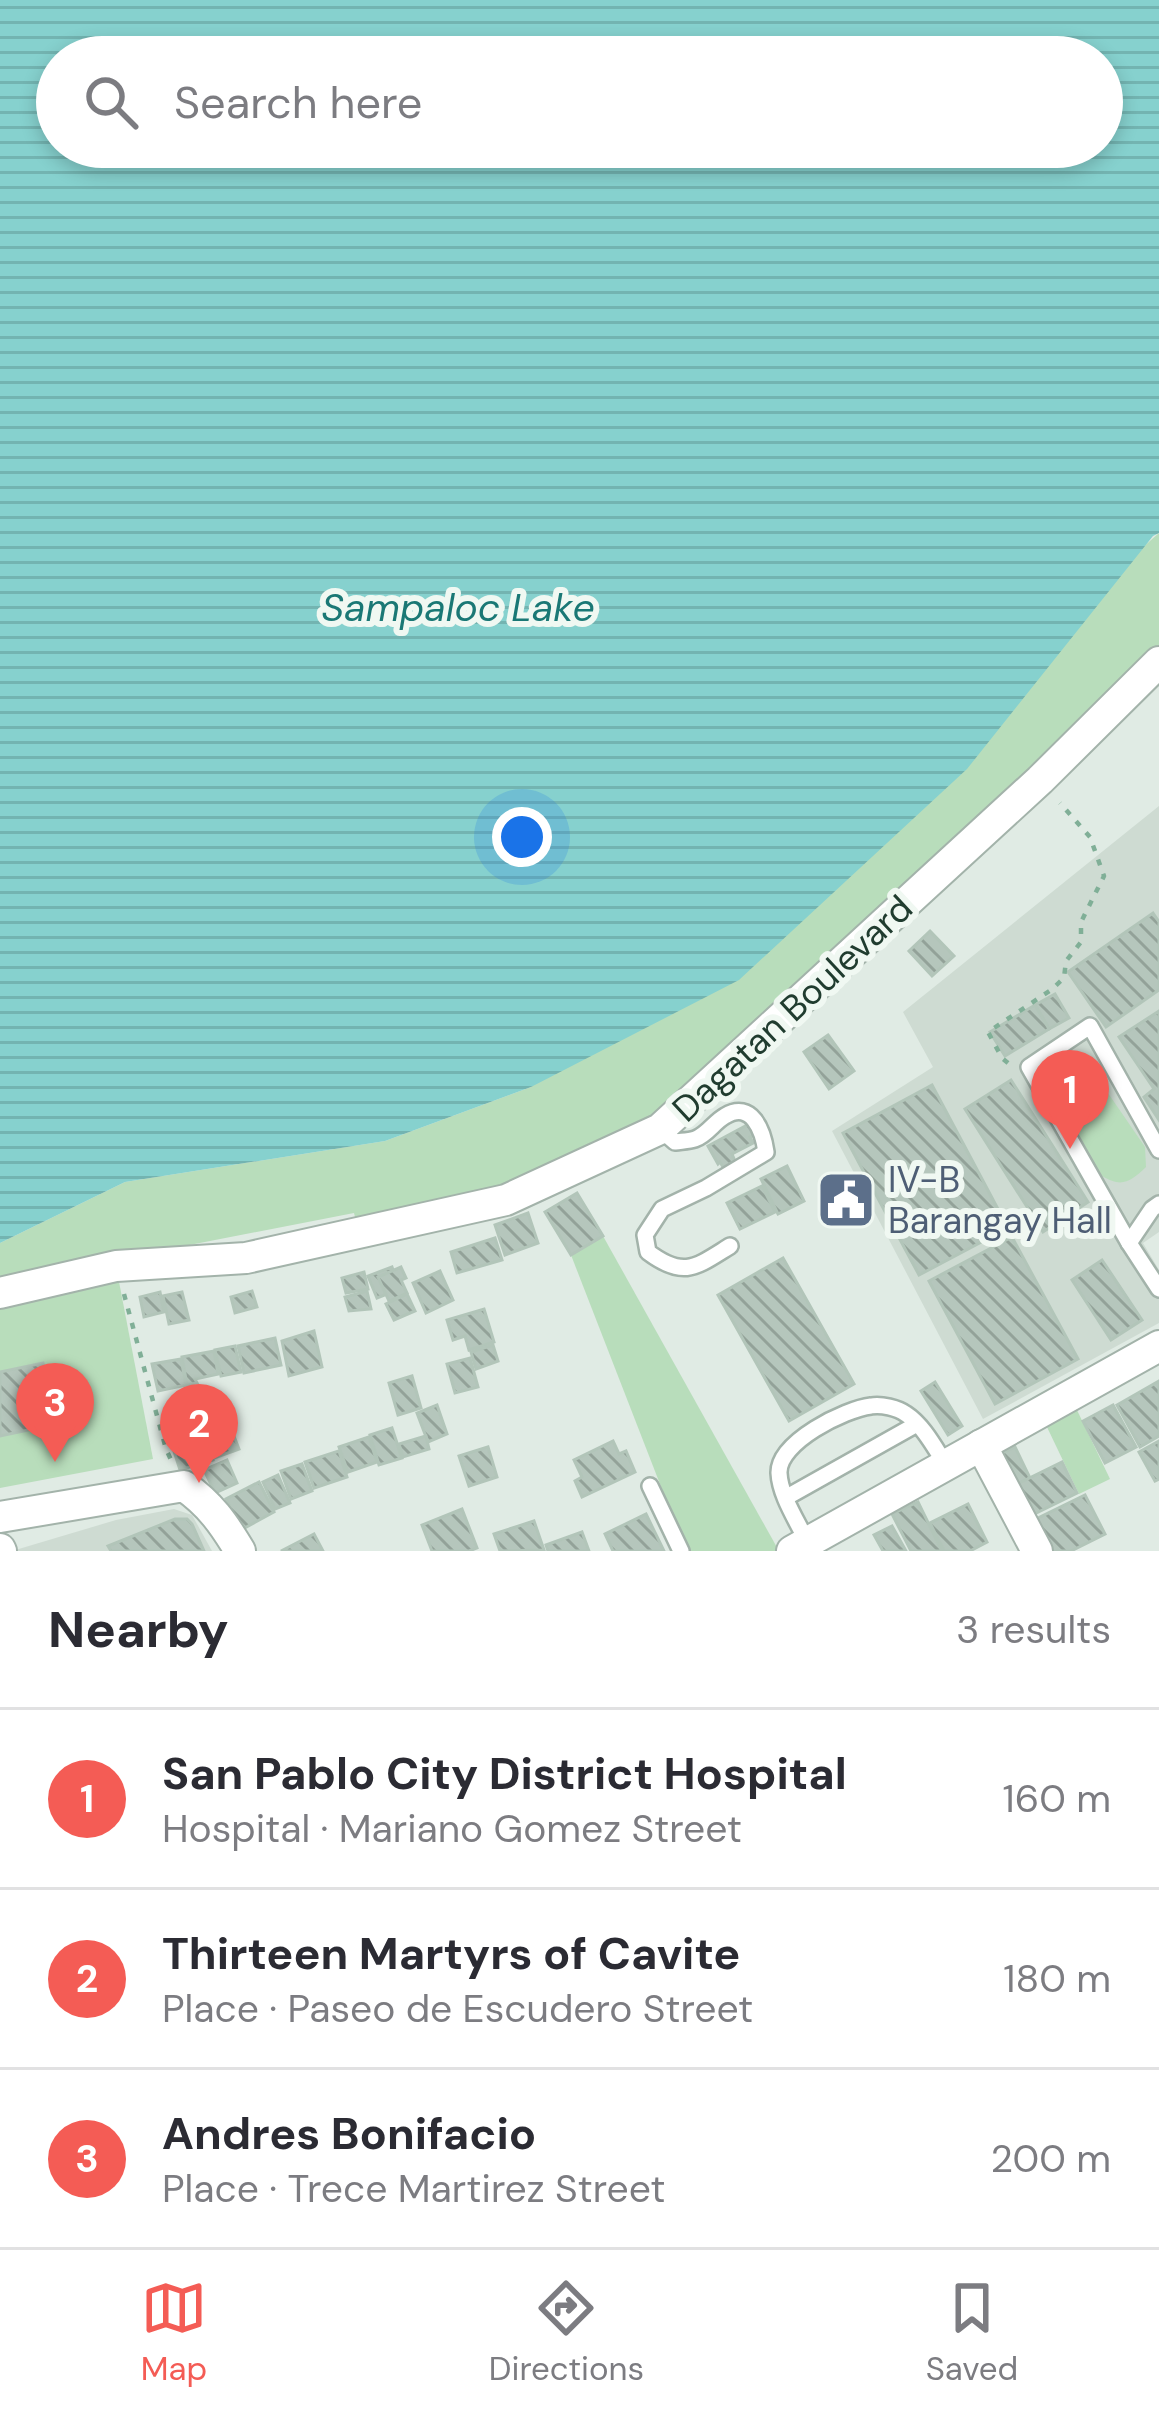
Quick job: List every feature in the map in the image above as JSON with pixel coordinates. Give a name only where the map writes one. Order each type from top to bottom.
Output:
[{"type":"street","name":"Dagatan Boulevard","points":[[0,1293],[116,1266],[246,1258],[506,1200],[660,1129],[1040,780],[1159,662]]},
{"type":"street","points":[[799,1547],[1159,1346]]},
{"type":"street","points":[[981,1445],[1037,1551]]},
{"type":"street","points":[[0,1517],[184,1486],[208,1503],[240,1551]]},
{"type":"lane","points":[[1159,1150],[1090,1025],[1029,1067],[1159,1288]]},
{"type":"lane","points":[[660,1129],[675,1142],[698,1138],[728,1113],[742,1111],[763,1132],[766,1152],[662,1209],[645,1235],[648,1252],[667,1266],[693,1269],[730,1246]]},
{"type":"lane","points":[[1129,1243],[1159,1204]]},
{"type":"lane","points":[[799,1547],[779,1474],[782,1459],[808,1434],[842,1413],[876,1404],[904,1412],[946,1465]]},
{"type":"lane","points":[[787,1497],[917,1424]]},
{"type":"lane","points":[[650,1486],[681,1551]]},
{"type":"path","points":[[1029,1067],[1014,1067],[1002,1058],[988,1032],[1064,978],[1066,961],[1081,942],[1081,922],[1104,876],[1090,837],[1040,780]]},
{"type":"path","points":[[116,1266],[166,1449],[184,1486]]},
{"type":"shaded area","points":[[1159,806],[1159,1232],[1143,1243],[1159,1270],[1159,1323],[983,1419],[832,1131],[933,1067],[903,1012]]},
{"type":"shaded area","points":[[174,1509],[192,1515],[212,1551],[12,1551],[116,1520]]},
{"type":"green space","points":[[1159,533],[1159,662],[660,1129],[552,1173],[359,1233],[354,1213],[0,1282],[0,1243],[125,1182],[385,1141],[531,1087]]},
{"type":"green space","points":[[1075,1053],[1086,1061],[1145,1147],[1146,1167],[1130,1180],[1115,1182],[1102,1176],[1042,1080],[1051,1059]]},
{"type":"green space","points":[[603,1236],[779,1551],[686,1551],[571,1255]]},
{"type":"green space","points":[[116,1266],[153,1459],[0,1488],[0,1293]]},
{"type":"green space","points":[[1076,1408],[1110,1479],[1079,1494],[1046,1425]]},
{"type":"water","name":"Sampaloc Lake","points":[[0,0],[1159,0],[1159,533],[967,769],[739,980],[531,1087],[385,1141],[125,1182],[0,1243]]},
{"type":"building","points":[[1153,913],[1159,922],[1159,990],[1106,1027],[1068,972]]},
{"type":"building","points":[[930,931],[954,956],[932,976],[909,951]]},
{"type":"building","points":[[1055,994],[1069,1018],[1049,1029],[1035,1005]]},
{"type":"building","points":[[1035,1005],[1049,1029],[1005,1056],[990,1032]]},
{"type":"building","points":[[1159,1011],[1159,1120],[1144,1097],[1154,1089],[1119,1037]]},
{"type":"building","points":[[828,1035],[854,1071],[829,1089],[804,1052]]},
{"type":"building","points":[[1011,1080],[1088,1202],[1043,1232],[965,1109]]},
{"type":"building","points":[[932,1085],[1008,1228],[919,1275],[843,1133]]},
{"type":"building","points":[[749,1124],[755,1135],[750,1137],[753,1143],[732,1154],[735,1161],[723,1167],[718,1164],[708,1146]]},
{"type":"building","points":[[787,1166],[804,1201],[778,1214],[761,1179]]},
{"type":"building","name":"IV-B Barangay Hall","points":[[855,1182],[866,1201],[837,1218],[826,1199]]},
{"type":"building","points":[[762,1186],[775,1212],[740,1229],[727,1203]]},
{"type":"building","points":[[577,1193],[603,1236],[571,1255],[545,1212]]},
{"type":"building","points":[[528,1213],[538,1243],[505,1255],[495,1225]]},
{"type":"building","points":[[1012,1237],[1078,1359],[995,1404],[929,1281]]},
{"type":"building","points":[[495,1238],[502,1260],[457,1273],[451,1252]]},
{"type":"building","points":[[783,1258],[854,1384],[789,1421],[718,1295]]},
{"type":"building","points":[[1102,1260],[1142,1320],[1111,1340],[1072,1280]]},
{"type":"building","points":[[392,1267],[400,1289],[377,1298],[368,1276]]},
{"type":"building","points":[[401,1267],[407,1293],[389,1301],[378,1277]]},
{"type":"building","points":[[440,1271],[453,1300],[426,1313],[413,1283]]},
{"type":"building","points":[[364,1272],[368,1289],[346,1293],[342,1278]]},
{"type":"building","points":[[252,1291],[257,1307],[235,1313],[231,1297]]},
{"type":"building","points":[[367,1291],[371,1309],[349,1311],[345,1297]]},
{"type":"building","points":[[160,1292],[164,1312],[144,1317],[140,1297]]},
{"type":"building","points":[[182,1292],[189,1320],[169,1324],[163,1296]]},
{"type":"building","points":[[407,1294],[415,1311],[394,1320],[386,1304]]},
{"type":"building","points":[[484,1309],[494,1342],[469,1350],[465,1336],[453,1340],[447,1320]]},
{"type":"building","points":[[314,1331],[322,1367],[289,1376],[282,1341]]},
{"type":"building","points":[[275,1338],[281,1365],[244,1373],[238,1346]]},
{"type":"building","points":[[493,1345],[498,1361],[476,1369],[471,1352]]},
{"type":"building","points":[[235,1346],[241,1372],[221,1376],[215,1350]]},
{"type":"building","points":[[214,1351],[218,1374],[187,1385],[182,1357]]},
{"type":"building","points":[[470,1358],[478,1387],[455,1393],[447,1364]]},
{"type":"building","points":[[181,1359],[186,1385],[158,1391],[152,1364]]},
{"type":"building","points":[[43,1363],[56,1424],[0,1436],[0,1372]]},
{"type":"building","points":[[412,1376],[421,1408],[398,1415],[389,1383]]},
{"type":"building","points":[[1159,1381],[1159,1436],[1140,1447],[1117,1405]]},
{"type":"building","points":[[935,1382],[962,1426],[948,1435],[921,1391]]},
{"type":"building","points":[[437,1405],[447,1434],[428,1442],[417,1413]]},
{"type":"building","points":[[1113,1405],[1136,1447],[1105,1463],[1083,1421]]},
{"type":"building","points":[[229,1423],[239,1449],[214,1458],[204,1432]]},
{"type":"building","points":[[392,1428],[402,1458],[379,1465],[370,1435]]},
{"type":"building","points":[[203,1429],[213,1460],[180,1470],[170,1439]]},
{"type":"building","points":[[426,1436],[429,1449],[403,1457],[399,1444]]},
{"type":"building","points":[[369,1437],[377,1462],[348,1472],[339,1447]]},
{"type":"building","points":[[613,1441],[619,1454],[626,1451],[635,1472],[582,1497],[575,1481],[582,1477],[574,1460]]},
{"type":"building","points":[[1159,1441],[1159,1479],[1155,1481],[1139,1452]]},
{"type":"building","points":[[488,1447],[497,1477],[469,1486],[459,1456]]},
{"type":"building","points":[[1015,1447],[1030,1478],[1009,1488],[994,1457]]},
{"type":"building","points":[[339,1451],[347,1477],[314,1488],[305,1462]]},
{"type":"building","points":[[227,1460],[237,1483],[215,1493],[204,1470]]},
{"type":"building","points":[[1062,1462],[1077,1493],[1024,1519],[1009,1488]]},
{"type":"building","points":[[302,1464],[312,1491],[291,1499],[281,1471]]},
{"type":"building","points":[[278,1475],[290,1503],[275,1509],[263,1482]]},
{"type":"building","points":[[259,1482],[274,1512],[241,1530],[226,1499]]},
{"type":"building","points":[[1085,1495],[1105,1534],[1071,1551],[1044,1551],[1030,1522]]},
{"type":"building","points":[[918,1502],[942,1551],[911,1551],[892,1514]]},
{"type":"building","points":[[968,1504],[987,1542],[970,1551],[944,1551],[930,1523]]},
{"type":"building","points":[[462,1509],[477,1548],[432,1551],[422,1525]]},
{"type":"building","points":[[646,1514],[664,1551],[613,1551],[605,1534]]},
{"type":"building","points":[[175,1519],[192,1524],[204,1551],[111,1551],[108,1546]]},
{"type":"building","points":[[534,1521],[544,1550],[500,1551],[494,1534]]},
{"type":"building","points":[[892,1526],[906,1551],[883,1551],[874,1535]]},
{"type":"building","points":[[582,1532],[589,1551],[548,1551],[546,1545]]},
{"type":"building","points":[[314,1534],[323,1551],[281,1551]]},
{"type":"place","name":"San Pablo City District Hospital","points":[[1070,1149]]},
{"type":"place","name":"IV-B Barangay Hall","points":[[846,1200]]},
{"type":"place","name":"Andres Bonifacio","points":[[55,1462]]},
{"type":"place","name":"Thirteen Martyrs of Cavite","points":[[199,1483]]}]
